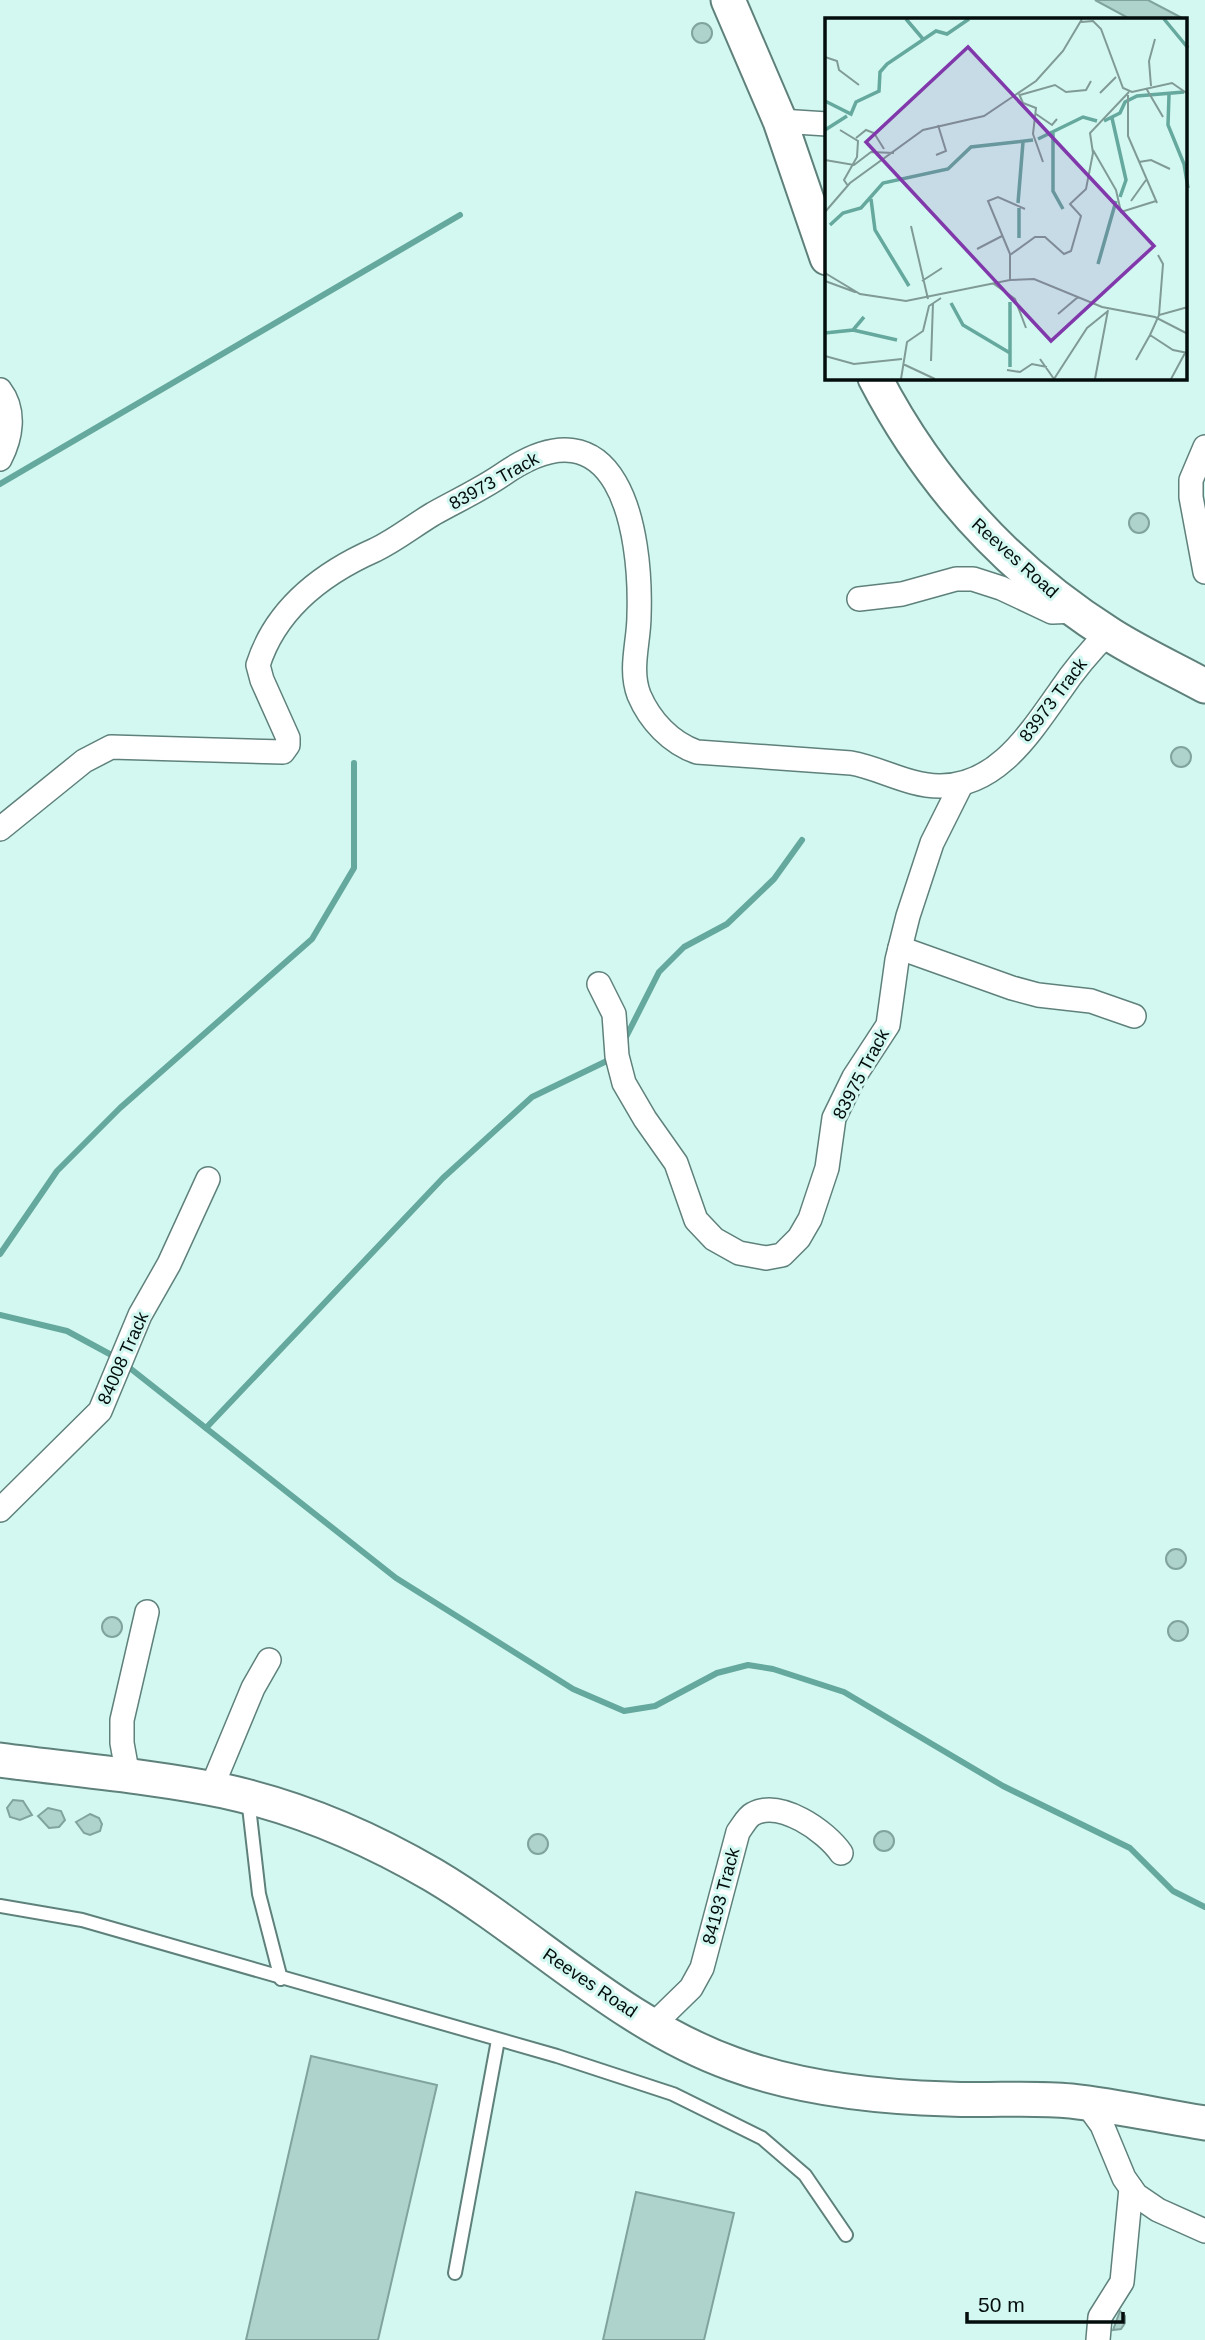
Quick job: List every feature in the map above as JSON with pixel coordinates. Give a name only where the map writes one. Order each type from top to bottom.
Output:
[{"type":"street","points":[[728,0],[780,121],[825,252]]},
{"type":"street","points":[[780,121],[825,124]]},
{"type":"street","name":"Reeves Road","points":[[875,380],[917,449],[964,511],[1034,579],[1108,633],[1205,686]]},
{"type":"street","points":[[0,390],[9,409],[10,424],[0,459]]},
{"type":"street","points":[[1205,447],[1191,480],[1191,497],[1205,572]]},
{"type":"street","name":"83973 Track","points":[[0,829],[84,761],[111,747],[132,745],[245,753],[283,752],[288,745],[288,738],[258,665],[287,611],[320,580],[345,564],[385,545],[515,466],[536,456],[563,451],[587,453],[599,459],[611,475],[626,506],[631,524],[638,584],[639,616],[634,660],[636,684],[648,712],[662,730],[679,744],[718,756],[790,757],[851,763],[873,767],[920,783],[936,786],[961,785],[996,766],[1022,742],[1084,659],[1108,633]]},
{"type":"street","points":[[859,599],[902,594],[956,579],[973,579],[1001,587],[1052,612],[1077,611]]},
{"type":"street","name":"83975 Track","points":[[598,984],[614,1014],[617,1056],[624,1083],[649,1126],[676,1163],[696,1220],[727,1247],[739,1253],[766,1258],[782,1255],[810,1219],[827,1168],[834,1118],[854,1077],[888,1025],[900,948],[932,843],[961,785]]},
{"type":"street","points":[[900,948],[1012,988],[1038,995],[1091,1001],[1134,1016]]},
{"type":"street","name":"84008 Track","points":[[0,1510],[100,1410],[140,1315],[164,1273],[208,1179]]},
{"type":"street","points":[[128,1776],[122,1743],[122,1720],[147,1612]]},
{"type":"street","points":[[211,1789],[253,1688],[269,1660]]},
{"type":"street","name":"Reeves Road","points":[[0,1760],[211,1789],[304,1814],[361,1837],[435,1876],[653,2025],[730,2063],[776,2078],[831,2089],[947,2099],[1086,2104],[1205,2123]]},
{"type":"street","name":"84193 Track","points":[[653,2025],[691,1988],[702,1968],[738,1832],[752,1814],[771,1810],[785,1812],[832,1840],[841,1853]]},
{"type":"street","points":[[1086,2104],[1102,2126],[1131,2188],[1148,2204],[1205,2231]]},
{"type":"street","points":[[1098,2340],[1100,2317],[1122,2282],[1131,2188]]},
{"type":"lane","points":[[248,1798],[259,1894],[281,1979]]},
{"type":"lane","points":[[0,1906],[82,1920],[498,2040],[673,2094],[762,2138],[804,2175],[846,2235]]},
{"type":"lane","points":[[455,2273],[498,2040]]},
{"type":"building","points":[[1095,0],[1148,0],[1182,18],[1128,18]]},
{"type":"building","points":[[698,23],[706,23],[712,33],[706,43],[698,43],[692,37],[692,29]]},
{"type":"building","points":[[1135,513],[1143,513],[1149,523],[1143,533],[1135,533],[1129,527],[1129,519]]},
{"type":"building","points":[[1177,747],[1185,747],[1191,757],[1185,767],[1177,767],[1171,761],[1171,753]]},
{"type":"building","points":[[1172,1549],[1180,1549],[1186,1559],[1180,1569],[1172,1569],[1166,1563],[1166,1555]]},
{"type":"building","points":[[108,1617],[116,1617],[122,1627],[116,1637],[108,1637],[102,1631],[102,1623]]},
{"type":"building","points":[[1174,1621],[1182,1621],[1188,1631],[1182,1641],[1174,1641],[1168,1635],[1168,1627]]},
{"type":"building","points":[[13,1800],[23,1801],[32,1815],[20,1820],[10,1817],[7,1808]]},
{"type":"building","points":[[48,1808],[61,1811],[65,1820],[59,1827],[49,1828],[38,1816]]},
{"type":"building","points":[[90,1814],[99,1818],[102,1824],[100,1831],[90,1835],[84,1833],[76,1822]]},
{"type":"building","points":[[880,1831],[888,1831],[894,1841],[888,1851],[880,1851],[874,1845],[874,1837]]},
{"type":"building","points":[[534,1834],[542,1834],[548,1844],[542,1854],[534,1854],[528,1848],[528,1840]]},
{"type":"building","points":[[311,2056],[437,2085],[378,2340],[246,2340]]},
{"type":"building","points":[[636,2192],[734,2213],[704,2340],[603,2340]]},
{"type":"building","points":[[1120,2311],[1125,2316],[1125,2323],[1121,2329],[1113,2330]]},
{"type":"waterway","points":[[0,484],[460,215]]},
{"type":"waterway","points":[[0,1254],[57,1171],[120,1108],[312,939],[354,868],[354,763]]},
{"type":"waterway","points":[[624,1041],[659,972],[684,947],[727,924],[774,879],[802,840]]},
{"type":"waterway","points":[[206,1428],[443,1178],[532,1097],[613,1058]]},
{"type":"waterway","points":[[0,1315],[67,1331],[117,1358]]},
{"type":"waterway","points":[[126,1365],[396,1578],[573,1689],[624,1711],[655,1706],[717,1673],[748,1665],[773,1669],[844,1692],[1003,1786],[1130,1848],[1173,1891],[1205,1907]]}]
